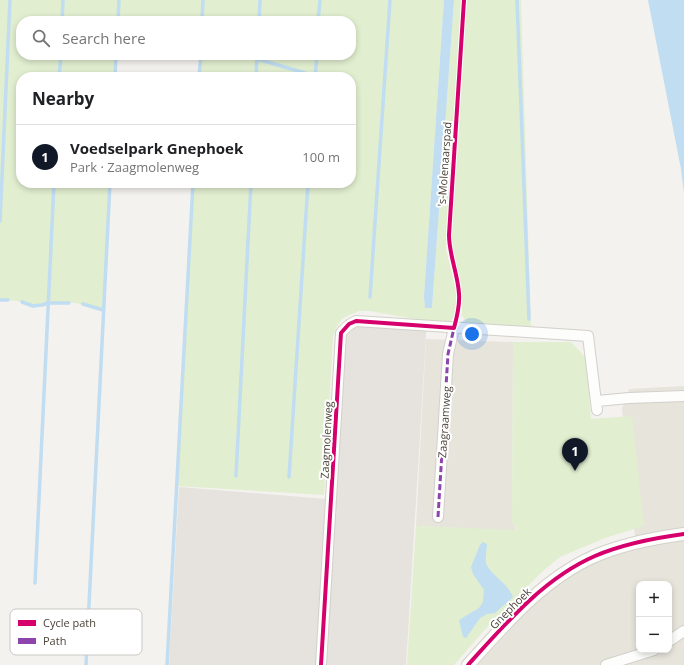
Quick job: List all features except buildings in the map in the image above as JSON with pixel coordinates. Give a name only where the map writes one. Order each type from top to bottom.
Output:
[{"type":"street","name":"Zaagmolenweg","points":[[321,665],[341,333],[349,324],[356,322],[588,336],[597,405],[629,398],[684,396]]},
{"type":"street","name":"Zaagraamweg","points":[[438,518],[448,354],[454,328]]},
{"type":"street","name":"Gnephoek","points":[[468,665],[497,633],[543,588],[575,566],[595,556],[615,549],[643,541],[684,534]]},
{"type":"street","points":[[672,639],[684,631]]},
{"type":"street","points":[[606,665],[644,653]]},
{"type":"shaded area","points":[[347,319],[427,319],[406,665],[169,665],[179,487],[327,499],[336,332]]},
{"type":"shaded area","points":[[426,339],[513,342],[512,522],[517,531],[416,526]]},
{"type":"shaded area","points":[[684,386],[684,665],[477,665],[505,631],[553,581],[596,560],[636,547],[622,409],[629,389]]},
{"type":"green space","points":[[0,0],[444,0],[424,297],[425,308],[432,308],[454,0],[462,0],[446,236],[446,250],[457,295],[455,315],[449,323],[425,321],[370,311],[359,311],[343,318],[337,326],[333,337],[324,495],[177,486],[193,188],[356,188],[356,72],[199,72],[201,60],[356,60],[356,16],[16,16],[16,60],[116,60],[115,72],[16,72],[16,188],[109,188],[103,310],[68,302],[54,302],[33,306],[22,302],[0,300]]},
{"type":"green space","points":[[467,0],[521,0],[531,328],[467,324],[462,315],[462,294],[452,246],[452,233]]},
{"type":"green space","points":[[513,342],[571,342],[586,358],[591,419],[632,416],[644,526],[605,538],[560,557],[543,571],[489,625],[454,665],[407,665],[416,526],[517,530],[512,522]]},
{"type":"water","points":[[444,0],[454,0],[432,308],[425,308],[424,297]]},
{"type":"water","points":[[648,0],[684,0],[684,193],[681,169]]},
{"type":"water","points":[[483,542],[487,544],[486,563],[488,567],[507,587],[513,597],[495,613],[487,614],[480,618],[466,638],[463,637],[459,620],[479,608],[483,602],[484,590],[473,574],[471,567],[480,545]]},
{"type":"waterway","points":[[0,221],[10,0]]},
{"type":"waterway","points":[[62,16],[63,0]]},
{"type":"waterway","points":[[118,16],[119,0]]},
{"type":"waterway","points":[[202,16],[203,0]]},
{"type":"waterway","points":[[259,16],[260,0]]},
{"type":"waterway","points":[[318,16],[320,0]]},
{"type":"waterway","points":[[370,297],[390,0]]},
{"type":"waterway","points":[[517,0],[529,319]]},
{"type":"waterway","points":[[59,72],[61,60]]},
{"type":"waterway","points":[[115,72],[116,60]]},
{"type":"waterway","points":[[199,72],[201,60]]},
{"type":"waterway","points":[[256,72],[257,60]]},
{"type":"waterway","points":[[260,60],[302,72]]},
{"type":"waterway","points":[[315,72],[317,60]]},
{"type":"waterway","points":[[35,583],[54,188]]},
{"type":"waterway","points":[[89,609],[110,188]]},
{"type":"waterway","points":[[167,665],[193,188]]},
{"type":"waterway","points":[[236,476],[251,188]]},
{"type":"waterway","points":[[289,477],[308,188]]},
{"type":"waterway","points":[[0,300],[8,300]]},
{"type":"waterway","points":[[22,302],[33,306],[48,303],[69,303]]},
{"type":"waterway","points":[[83,304],[103,310]]},
{"type":"waterway","points":[[86,655],[86,665]]},
{"type":"marked path","points":[[438,517],[448,354],[454,328]]},
{"type":"cycle path","name":"'s-Molenaarspad","points":[[321,665],[341,333],[349,324],[356,321],[454,328],[457,315],[459,294],[450,250],[449,235],[464,0]]},
{"type":"cycle path","points":[[468,665],[526,603],[542,589],[576,565],[595,556],[628,545],[684,534]]},
{"type":"place","name":"Voedselpark Gnephoek","points":[[575,471]]}]
